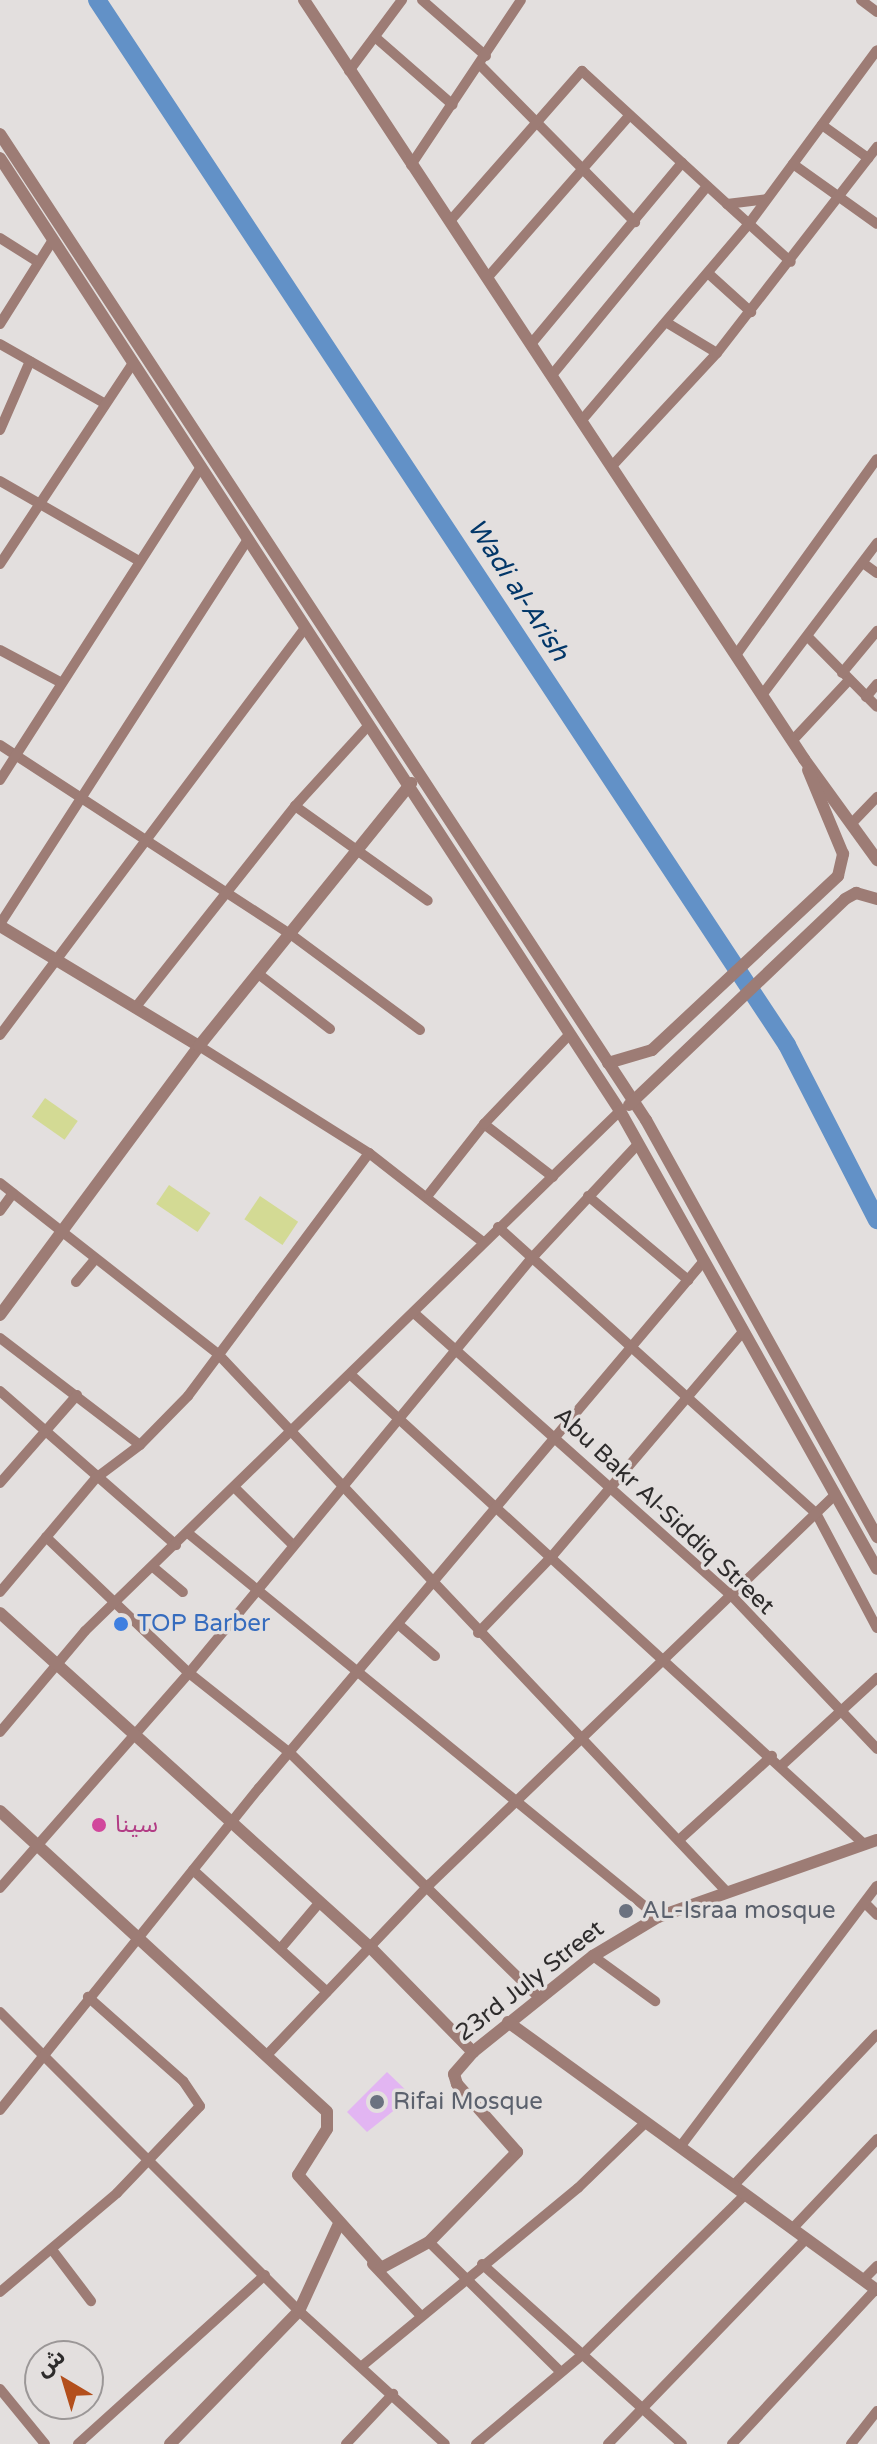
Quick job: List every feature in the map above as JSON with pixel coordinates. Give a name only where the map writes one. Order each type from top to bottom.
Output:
[{"type":"street","points":[[304,0],[792,741],[853,822],[877,860]]},
{"type":"street","points":[[349,71],[402,0]]},
{"type":"street","points":[[422,0],[635,222]]},
{"type":"street","points":[[411,165],[521,0]]},
{"type":"street","points":[[861,0],[877,12]]},
{"type":"street","points":[[375,37],[453,105]]},
{"type":"street","points":[[582,420],[669,324],[709,274],[873,63],[877,50]]},
{"type":"street","points":[[450,221],[582,71],[791,262]]},
{"type":"street","points":[[488,277],[586,169],[630,115]]},
{"type":"street","points":[[822,125],[868,158]]},
{"type":"street","points":[[0,134],[634,1102],[877,1537]]},
{"type":"street","points":[[612,466],[717,353],[791,262],[877,147]]},
{"type":"street","points":[[0,158],[620,1111],[877,1569]]},
{"type":"street","points":[[531,344],[682,163]]},
{"type":"street","points":[[793,164],[877,224]]},
{"type":"street","points":[[552,375],[707,186]]},
{"type":"street","points":[[727,204],[766,199]]},
{"type":"street","points":[[0,238],[38,262]]},
{"type":"street","points":[[0,324],[53,240]]},
{"type":"street","points":[[709,274],[751,312]]},
{"type":"street","points":[[669,324],[717,353]]},
{"type":"street","points":[[0,344],[104,403]]},
{"type":"street","points":[[0,430],[30,361]]},
{"type":"street","points":[[0,564],[133,363]]},
{"type":"street","points":[[736,655],[877,459]]},
{"type":"street","points":[[0,780],[200,468]]},
{"type":"street","points":[[0,481],[139,561]]},
{"type":"street","points":[[247,540],[78,795],[0,925],[369,1153],[429,1194],[483,1242]]},
{"type":"street","points":[[762,695],[877,543]]},
{"type":"street","points":[[863,563],[877,573]]},
{"type":"street","points":[[0,1035],[305,628]]},
{"type":"street","points":[[792,741],[877,631]]},
{"type":"street","points":[[808,637],[877,707]]},
{"type":"street","points":[[0,650],[60,682]]},
{"type":"street","points":[[866,697],[877,684]]},
{"type":"street","points":[[135,1008],[295,806],[368,726]]},
{"type":"street","points":[[0,745],[293,936],[420,1030]]},
{"type":"street","points":[[608,1063],[652,1050],[838,876],[843,854],[804,759]]},
{"type":"street","points":[[0,1315],[199,1046],[261,976],[354,852],[419,774]]},
{"type":"street","points":[[853,822],[877,797]]},
{"type":"street","points":[[295,806],[354,852],[428,901]]},
{"type":"street","points":[[0,1732],[55,1661],[352,1376],[498,1227],[620,1111],[634,1102],[666,1067],[832,910],[856,893],[877,899]]},
{"type":"street","points":[[261,976],[330,1029]]},
{"type":"street","points":[[429,1194],[484,1124],[569,1035]]},
{"type":"street","points":[[484,1124],[553,1177]]},
{"type":"street","points":[[0,1888],[130,1734],[189,1673],[530,1260],[638,1144]]},
{"type":"street","points":[[0,1592],[96,1478],[140,1445],[218,1354],[369,1153]]},
{"type":"street","points":[[0,1183],[218,1354],[341,1489],[680,1839],[725,1890]]},
{"type":"street","points":[[0,1211],[13,1193]]},
{"type":"street","points":[[588,1196],[688,1280]]},
{"type":"street","points":[[498,1227],[530,1260],[816,1513],[877,1628]]},
{"type":"street","points":[[76,1282],[95,1259]]},
{"type":"street","points":[[0,2110],[229,1824],[497,1507],[628,1346],[703,1262]]},
{"type":"street","name":"Abu Bakr Al-Siddiq Street","points":[[414,1313],[732,1596],[877,1749]]},
{"type":"street","points":[[478,1633],[553,1555],[743,1332]]},
{"type":"street","points":[[0,1338],[140,1445]]},
{"type":"street","points":[[352,1376],[396,1420],[553,1555],[870,1842]]},
{"type":"street","points":[[0,1391],[176,1545]]},
{"type":"street","points":[[0,1483],[77,1395]]},
{"type":"street","points":[[235,1488],[293,1545]]},
{"type":"street","points":[[266,2056],[430,1884],[667,1660],[835,1495]]},
{"type":"street","points":[[189,1534],[658,1917]]},
{"type":"street","points":[[46,1537],[189,1673],[290,1753],[430,1884],[538,1997]]},
{"type":"street","points":[[153,1567],[183,1592]]},
{"type":"street","points":[[0,1613],[229,1824],[371,1948],[473,2052]]},
{"type":"street","points":[[398,1624],[435,1656]]},
{"type":"street","points":[[782,1765],[877,1678]]},
{"type":"street","points":[[680,1839],[772,1756]]},
{"type":"street","points":[[0,1811],[327,2112],[327,2129],[298,2175],[338,2226],[420,2315]]},
{"type":"street","name":"23rd July Street","points":[[371,2263],[390,2266],[429,2242],[517,2152],[457,2084],[454,2074],[473,2052],[508,2022],[593,1956],[658,1917],[725,1890],[870,1842]]},
{"type":"street","points":[[193,1870],[327,1992]]},
{"type":"street","points":[[680,2147],[877,1886]]},
{"type":"street","points":[[281,1948],[319,1903]]},
{"type":"street","points":[[865,1903],[877,1915]]},
{"type":"street","points":[[593,1956],[655,2001]]},
{"type":"street","points":[[0,2292],[53,2251],[152,2158],[200,2102],[88,1997]]},
{"type":"street","points":[[0,2012],[46,2051],[299,2311],[445,2444]]},
{"type":"street","points":[[508,2022],[876,2289],[732,2444]]},
{"type":"street","points":[[733,2186],[877,2034]]},
{"type":"street","points":[[362,2366],[462,2280],[578,2188],[646,2122]]},
{"type":"street","points":[[792,2229],[877,2139]]},
{"type":"street","points":[[476,2444],[581,2356],[745,2195]]},
{"type":"street","points":[[170,2444],[299,2311],[338,2226]]},
{"type":"street","points":[[608,2444],[806,2239]]},
{"type":"street","points":[[429,2242],[462,2280],[560,2371]]},
{"type":"street","points":[[53,2251],[91,2301]]},
{"type":"street","points":[[482,2264],[682,2444]]},
{"type":"street","points":[[863,2280],[877,2266]]},
{"type":"street","points":[[78,2444],[265,2275]]},
{"type":"street","points":[[0,2389],[45,2444]]},
{"type":"street","points":[[346,2444],[393,2394]]},
{"type":"street","points":[[851,2444],[877,2411]]},
{"type":"green space","points":[[45,1098],[78,1121],[65,1140],[32,1117]]},
{"type":"green space","points":[[169,1185],[210,1213],[198,1232],[156,1204]]},
{"type":"green space","points":[[260,1196],[298,1222],[282,1245],[244,1219]]},
{"type":"building","name":"Rifai Mosque","points":[[387,2072],[412,2096],[367,2132],[347,2112]]},
{"type":"waterway","name":"Wadi al-Arish","points":[[97,0],[787,1045],[877,1220]]},
{"type":"place","name":"TOP Barber","points":[[121,1624]]},
{"type":"place","name":"سينا","points":[[99,1825]]},
{"type":"place","name":"AL-Israa mosque","points":[[626,1911]]},
{"type":"place","name":"Rifai Mosque","points":[[377,2102]]}]
